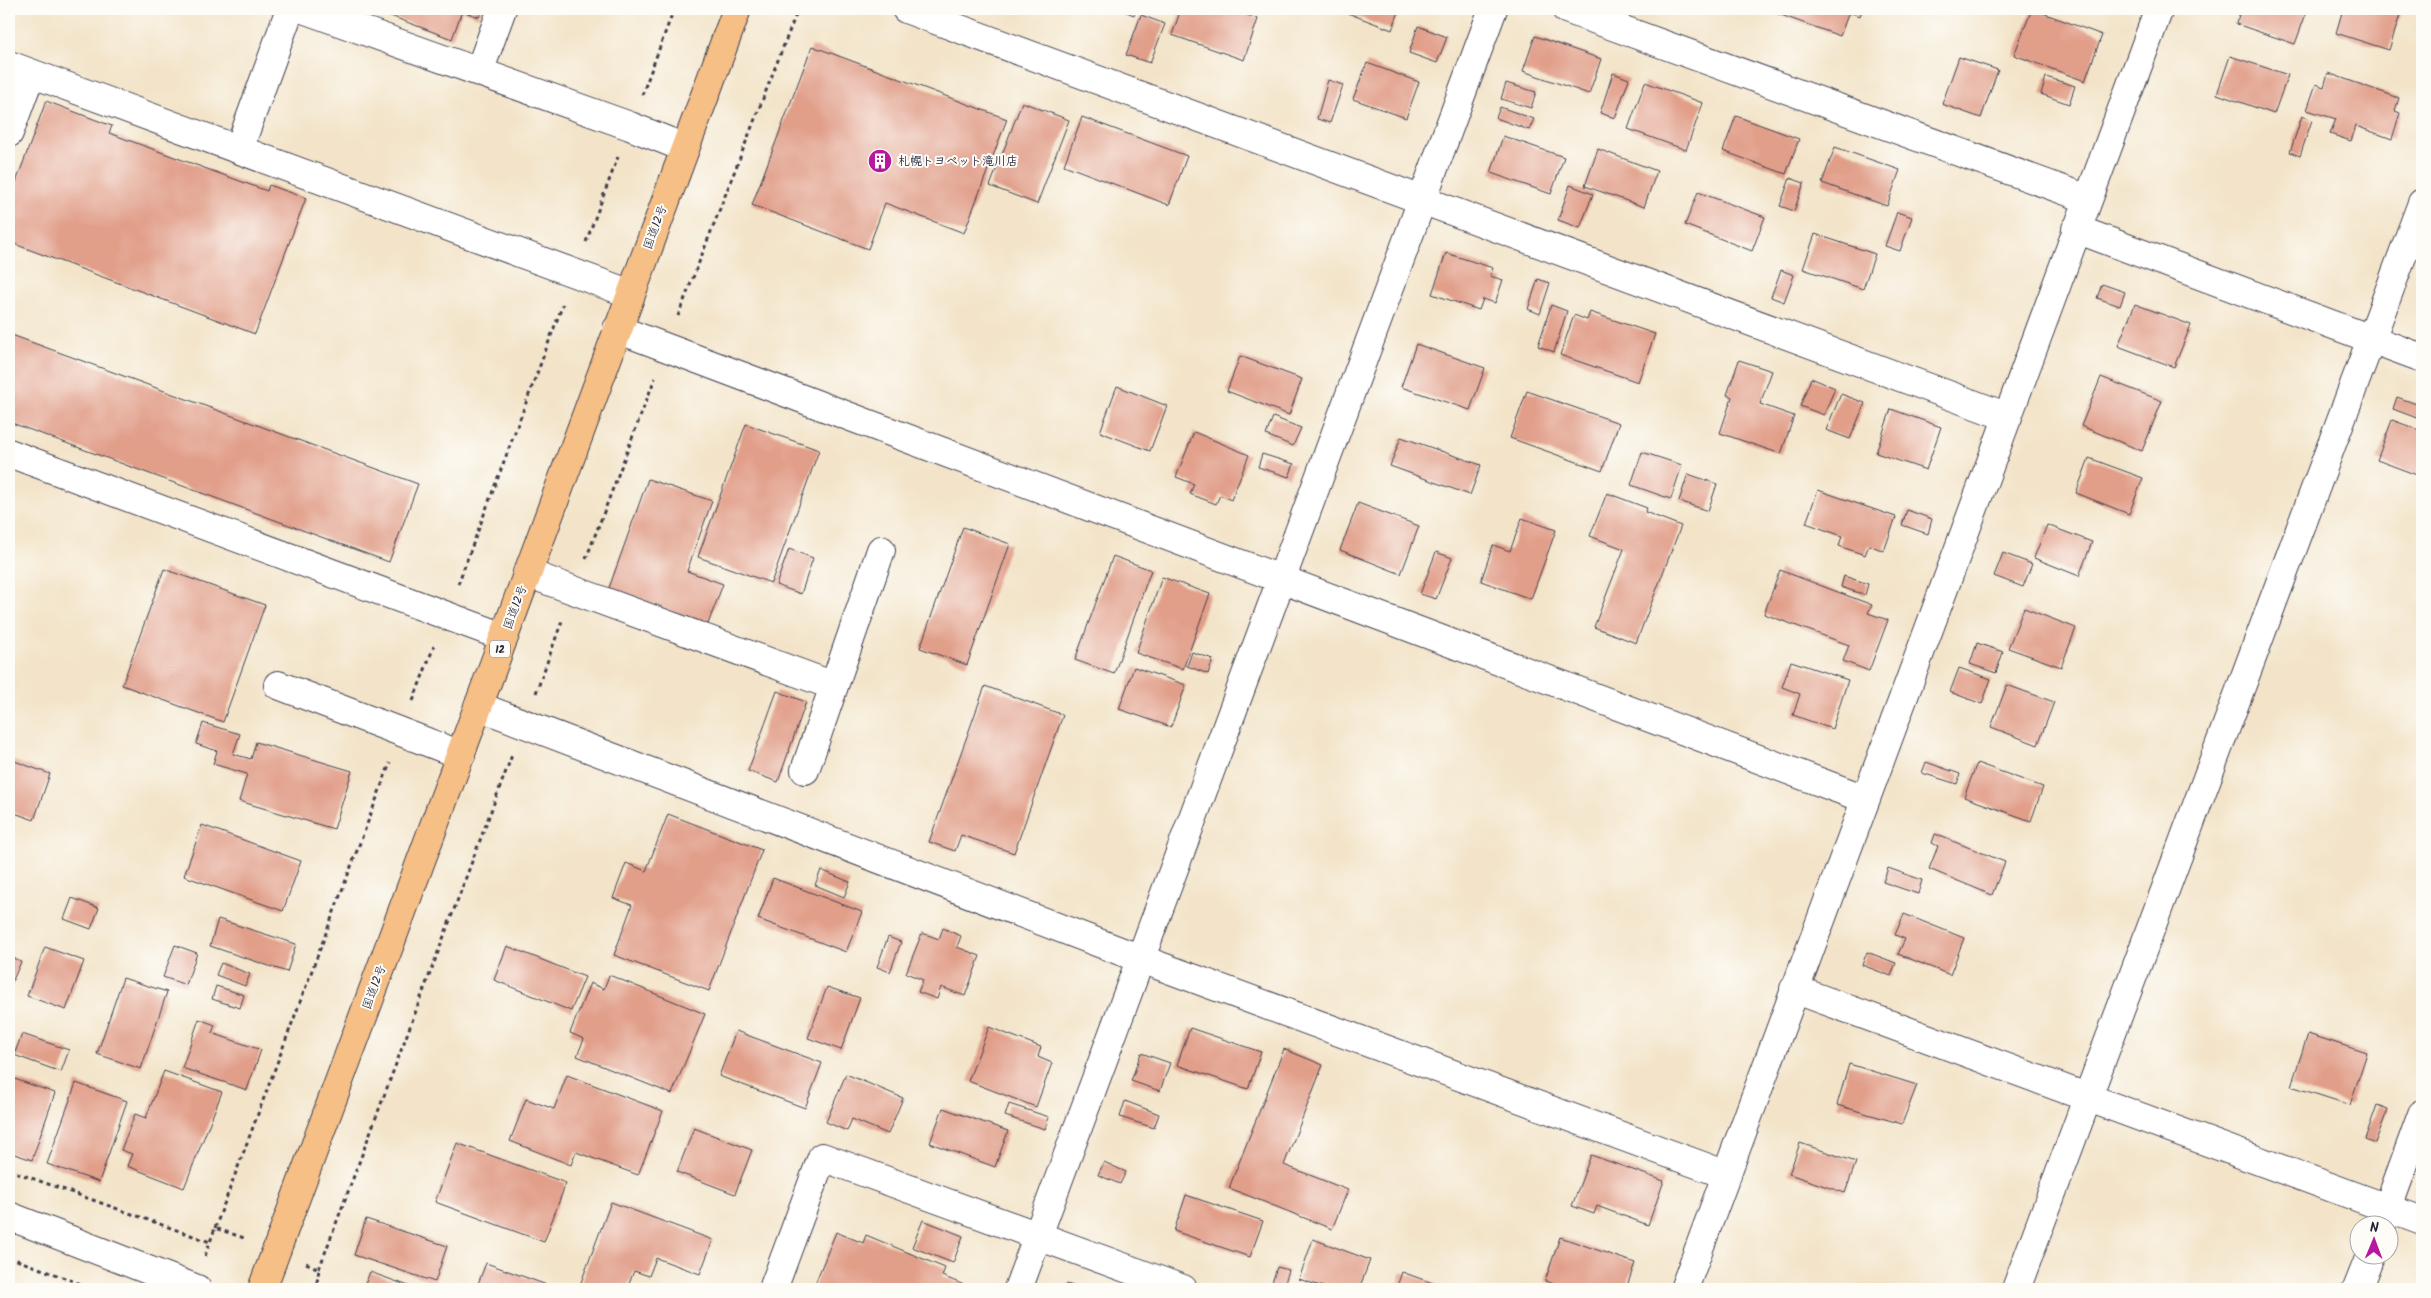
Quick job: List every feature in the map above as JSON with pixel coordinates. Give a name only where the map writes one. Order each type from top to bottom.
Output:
[{"type":"highway","name":"国道12号","points":[[262,1289],[737,9]]},
{"type":"street","points":[[239,149],[290,9]]},
{"type":"street","points":[[302,9],[685,148]]},
{"type":"street","points":[[479,72],[502,9]]},
{"type":"street","points":[[906,9],[2008,417]]},
{"type":"street","points":[[1018,1289],[1280,578],[1493,9]]},
{"type":"street","points":[[1566,9],[2088,199]]},
{"type":"street","points":[[1684,1289],[2159,9]]},
{"type":"street","points":[[9,133],[20,69],[631,294]]},
{"type":"street","points":[[2016,1289],[2086,1097],[2422,203]]},
{"type":"street","points":[[2076,229],[2422,358]]},
{"type":"street","points":[[618,329],[1865,799]]},
{"type":"street","points":[[9,453],[504,637]]},
{"type":"street","points":[[805,770],[881,550]]},
{"type":"street","points":[[527,573],[834,686]]},
{"type":"street","points":[[278,685],[461,755]]},
{"type":"street","points":[[478,706],[1141,959],[1727,1175]]},
{"type":"street","points":[[1794,990],[2086,1097],[2382,1216]]},
{"type":"street","points":[[2384,1216],[2422,1114]]},
{"type":"street","points":[[773,1289],[822,1157],[1183,1289]]},
{"type":"street","points":[[9,1216],[197,1289]]},
{"type":"street","points":[[2398,1218],[2422,1221]]},
{"type":"street","points":[[2357,1289],[2366,1266]]},
{"type":"path","points":[[319,1269],[666,347],[798,9]]},
{"type":"path","points":[[9,1170],[210,1242]]},
{"type":"path","points":[[9,1257],[94,1289]]},
{"type":"building","points":[[372,9],[482,9],[479,17],[462,11],[452,39]]},
{"type":"building","points":[[1119,9],[1136,9],[1134,15]]},
{"type":"building","points":[[1181,9],[1230,9],[1258,19],[1244,60],[1172,35]]},
{"type":"building","points":[[1337,9],[1400,9],[1392,30]]},
{"type":"building","points":[[1764,9],[1862,9],[1860,16],[1849,12],[1840,36]]},
{"type":"building","points":[[2032,9],[2102,35],[2085,81],[2014,55]]},
{"type":"building","points":[[2241,9],[2300,9],[2307,11],[2295,44],[2236,24]]},
{"type":"building","points":[[2343,9],[2382,9],[2400,15],[2389,50],[2336,33]]},
{"type":"building","points":[[1141,15],[1165,24],[1150,63],[1126,55]]},
{"type":"building","points":[[1418,26],[1447,37],[1437,63],[1409,53]]},
{"type":"building","points":[[1535,36],[1601,59],[1589,94],[1523,71]]},
{"type":"building","name":"札幌トヨペット滝川店","points":[[812,46],[1007,119],[964,233],[885,203],[868,249],[752,205]]},
{"type":"building","points":[[2230,56],[2288,75],[2274,114],[2217,94]]},
{"type":"building","points":[[1959,57],[1998,70],[1981,118],[1942,104]]},
{"type":"building","points":[[1367,63],[1419,82],[1406,118],[1353,99]]},
{"type":"building","points":[[1613,73],[1629,79],[1615,118],[1600,113]]},
{"type":"building","points":[[2328,73],[2399,98],[2395,111],[2400,113],[2392,139],[2356,126],[2351,141],[2330,134],[2336,119],[2307,110],[2316,84],[2324,87]]},
{"type":"building","points":[[2046,77],[2075,86],[2069,104],[2041,94]]},
{"type":"building","points":[[1328,80],[1343,85],[1330,123],[1317,119]]},
{"type":"building","points":[[1645,82],[1703,103],[1686,150],[1628,129]]},
{"type":"building","points":[[1506,83],[1536,92],[1531,108],[1501,99]]},
{"type":"building","points":[[46,101],[112,126],[109,133],[267,191],[269,185],[306,198],[255,334],[9,242],[9,201]]},
{"type":"building","points":[[1022,102],[1069,120],[1037,204],[990,186]]},
{"type":"building","points":[[1500,107],[1534,119],[1529,130],[1496,118]]},
{"type":"building","points":[[1736,116],[1799,139],[1786,174],[1723,151]]},
{"type":"building","points":[[2302,116],[2312,120],[2300,156],[2290,152]]},
{"type":"building","points":[[1082,117],[1187,156],[1169,205],[1064,165]]},
{"type":"building","points":[[1503,136],[1564,157],[1551,194],[1491,173]]},
{"type":"building","points":[[1835,147],[1900,170],[1887,206],[1822,183]]},
{"type":"building","points":[[1598,149],[1657,171],[1644,207],[1585,186]]},
{"type":"building","points":[[1790,178],[1804,183],[1794,211],[1780,206]]},
{"type":"building","points":[[1570,185],[1593,194],[1580,228],[1558,220]]},
{"type":"building","points":[[1698,192],[1765,217],[1752,251],[1685,225]]},
{"type":"building","points":[[1897,212],[1912,217],[1900,251],[1885,246]]},
{"type":"building","points":[[1815,234],[1875,254],[1863,289],[1803,269]]},
{"type":"building","points":[[1446,253],[1493,268],[1490,276],[1503,280],[1495,303],[1483,299],[1479,310],[1432,294]]},
{"type":"building","points":[[1781,270],[1794,275],[1784,302],[1771,297]]},
{"type":"building","points":[[1538,279],[1550,283],[1540,314],[1528,309]]},
{"type":"building","points":[[2102,284],[2125,292],[2120,306],[2097,298]]},
{"type":"building","points":[[2135,304],[2191,325],[2174,367],[2118,346]]},
{"type":"building","points":[[1551,305],[1567,311],[1554,352],[1538,346]]},
{"type":"building","points":[[1590,312],[1655,334],[1638,382],[1560,355],[1574,315],[1587,320]]},
{"type":"building","points":[[9,334],[418,484],[389,562],[9,422]]},
{"type":"building","points":[[1416,344],[1485,368],[1470,410],[1401,387]]},
{"type":"building","points":[[1240,356],[1302,379],[1289,415],[1227,391]]},
{"type":"building","points":[[1739,360],[1772,371],[1760,404],[1794,416],[1781,454],[1720,433],[1732,397],[1727,395]]},
{"type":"building","points":[[2101,377],[2162,401],[2142,451],[2081,426]]},
{"type":"building","points":[[1811,378],[1835,388],[1824,415],[1800,406]]},
{"type":"building","points":[[1117,386],[1167,406],[1150,451],[1100,432]]},
{"type":"building","points":[[1527,391],[1619,423],[1602,471],[1510,438]]},
{"type":"building","points":[[1841,394],[1865,403],[1850,439],[1826,430]]},
{"type":"building","points":[[2397,397],[2422,406],[2422,420],[2393,409]]},
{"type":"building","points":[[1891,409],[1941,427],[1926,470],[1876,453]]},
{"type":"building","points":[[1273,417],[1301,428],[1293,446],[1266,435]]},
{"type":"building","points":[[2392,420],[2422,431],[2422,462],[2417,475],[2377,460]]},
{"type":"building","points":[[746,424],[819,450],[771,583],[698,557]]},
{"type":"building","points":[[1194,432],[1249,455],[1231,500],[1220,495],[1216,504],[1190,494],[1194,484],[1176,477]]},
{"type":"building","points":[[1401,437],[1481,465],[1470,495],[1390,466]]},
{"type":"building","points":[[1642,452],[1682,465],[1671,499],[1631,485]]},
{"type":"building","points":[[1262,454],[1294,464],[1289,477],[1258,467]]},
{"type":"building","points":[[2089,458],[2143,478],[2129,514],[2076,493]]},
{"type":"building","points":[[1688,474],[1717,484],[1708,511],[1679,501]]},
{"type":"building","points":[[648,479],[712,501],[687,571],[723,584],[708,624],[609,588]]},
{"type":"building","points":[[1818,490],[1896,517],[1884,551],[1869,545],[1865,555],[1839,546],[1842,536],[1806,523]]},
{"type":"building","points":[[1607,493],[1647,508],[1645,512],[1681,526],[1636,643],[1594,627],[1624,549],[1590,536]]},
{"type":"building","points":[[1358,503],[1419,526],[1401,574],[1340,550]]},
{"type":"building","points":[[1907,510],[1932,519],[1928,534],[1902,525]]},
{"type":"building","points":[[1522,518],[1556,530],[1531,599],[1481,581],[1493,545],[1510,551]]},
{"type":"building","points":[[2047,525],[2092,542],[2079,576],[2034,558]]},
{"type":"building","points":[[963,527],[1010,544],[967,665],[920,648]]},
{"type":"building","points":[[789,549],[813,558],[801,594],[776,585]]},
{"type":"building","points":[[1436,552],[1452,558],[1436,599],[1420,594]]},
{"type":"building","points":[[2003,553],[2032,564],[2023,587],[1994,576]]},
{"type":"building","points":[[1113,556],[1151,570],[1114,674],[1075,660]]},
{"type":"building","points":[[164,569],[265,605],[223,722],[122,685]]},
{"type":"building","points":[[1780,570],[1872,605],[1868,613],[1888,620],[1869,671],[1843,661],[1849,645],[1764,614]]},
{"type":"building","points":[[1844,576],[1868,584],[1865,595],[1841,587]]},
{"type":"building","points":[[1162,577],[1210,594],[1183,669],[1136,653]]},
{"type":"building","points":[[2024,608],[2076,628],[2061,667],[2008,648]]},
{"type":"building","points":[[1977,643],[2003,652],[1996,673],[1970,664]]},
{"type":"building","points":[[1192,652],[1213,659],[1208,674],[1187,666]]},
{"type":"building","points":[[1791,661],[1848,680],[1832,729],[1793,715],[1800,694],[1782,687]]},
{"type":"building","points":[[1134,667],[1186,685],[1171,727],[1119,709]]},
{"type":"building","points":[[1959,668],[1991,679],[1982,704],[1950,692]]},
{"type":"building","points":[[2007,685],[2054,702],[2038,745],[1991,727]]},
{"type":"building","points":[[985,686],[1063,715],[1014,853],[961,835],[955,851],[929,842]]},
{"type":"building","points":[[777,691],[806,702],[778,782],[748,771]]},
{"type":"building","points":[[203,723],[240,734],[233,754],[251,759],[256,742],[352,771],[334,829],[239,801],[247,774],[213,764],[217,751],[196,744]]},
{"type":"building","points":[[9,759],[50,774],[34,820],[9,811]]},
{"type":"building","points":[[1926,762],[1960,774],[1957,784],[1922,773]]},
{"type":"building","points":[[1977,763],[2043,787],[2031,821],[1964,797]]},
{"type":"building","points":[[668,814],[762,850],[709,991],[614,955],[632,905],[613,898],[626,863],[646,871]]},
{"type":"building","points":[[202,825],[301,861],[283,911],[184,876]]},
{"type":"building","points":[[1935,834],[2005,862],[1992,895],[1929,869],[1938,846],[1932,843]]},
{"type":"building","points":[[1888,868],[1922,880],[1918,894],[1883,882]]},
{"type":"building","points":[[821,870],[850,882],[844,897],[815,885]]},
{"type":"building","points":[[773,878],[862,912],[846,952],[758,919]]},
{"type":"building","points":[[72,898],[99,908],[91,929],[64,919]]},
{"type":"building","points":[[1904,914],[1964,938],[1950,975],[1898,954],[1905,939],[1895,935]]},
{"type":"building","points":[[218,919],[296,944],[287,972],[210,946]]},
{"type":"building","points":[[943,928],[961,936],[957,947],[980,956],[965,996],[941,987],[937,999],[918,992],[923,980],[906,973],[922,933],[939,939]]},
{"type":"building","points":[[888,937],[901,942],[890,972],[877,967]]},
{"type":"building","points":[[175,945],[197,953],[186,985],[163,977]]},
{"type":"building","points":[[507,946],[585,977],[571,1011],[494,980]]},
{"type":"building","points":[[45,947],[84,961],[66,1010],[27,996]]},
{"type":"building","points":[[1867,952],[1896,963],[1891,976],[1862,965]]},
{"type":"building","points":[[9,956],[21,962],[9,989]]},
{"type":"building","points":[[221,963],[250,974],[245,986],[216,975]]},
{"type":"building","points":[[609,975],[705,1014],[672,1094],[577,1056],[584,1039],[570,1033],[590,983],[604,989]]},
{"type":"building","points":[[123,978],[167,992],[141,1069],[97,1054]]},
{"type":"building","points":[[216,986],[244,995],[240,1008],[212,999]]},
{"type":"building","points":[[827,987],[860,998],[841,1050],[808,1038]]},
{"type":"building","points":[[199,1019],[215,1025],[212,1033],[261,1050],[247,1090],[182,1068]]},
{"type":"building","points":[[989,1027],[1041,1047],[1038,1057],[1052,1063],[1036,1107],[968,1081]]},
{"type":"building","points":[[1190,1028],[1261,1052],[1248,1089],[1177,1065]]},
{"type":"building","points":[[736,1031],[822,1063],[805,1108],[719,1076]]},
{"type":"building","points":[[22,1034],[69,1050],[61,1072],[14,1055]]},
{"type":"building","points":[[2308,1034],[2367,1053],[2350,1105],[2291,1086]]},
{"type":"building","points":[[1284,1049],[1323,1065],[1284,1165],[1348,1190],[1332,1229],[1229,1188]]},
{"type":"building","points":[[1141,1053],[1170,1063],[1160,1091],[1131,1081]]},
{"type":"building","points":[[1849,1064],[1917,1085],[1902,1124],[1837,1105]]},
{"type":"building","points":[[164,1071],[222,1092],[184,1188],[127,1166],[132,1154],[121,1150],[135,1114],[146,1118]]},
{"type":"building","points":[[846,1074],[903,1098],[888,1134],[852,1119],[847,1131],[826,1122]]},
{"type":"building","points":[[567,1075],[663,1111],[638,1175],[576,1152],[571,1165],[510,1141],[526,1099],[554,1109]]},
{"type":"building","points":[[9,1077],[55,1093],[32,1160],[9,1152]]},
{"type":"building","points":[[76,1083],[127,1101],[99,1182],[47,1164]]},
{"type":"building","points":[[1125,1101],[1159,1114],[1154,1128],[1120,1117]]},
{"type":"building","points":[[1009,1104],[1049,1117],[1045,1129],[1005,1116]]},
{"type":"building","points":[[2377,1105],[2388,1109],[2375,1143],[2365,1139]]},
{"type":"building","points":[[943,1108],[1008,1131],[995,1167],[930,1143]]},
{"type":"building","points":[[694,1128],[752,1150],[735,1194],[677,1172]]},
{"type":"building","points":[[457,1143],[566,1183],[544,1242],[435,1202]]},
{"type":"building","points":[[1800,1143],[1856,1162],[1845,1193],[1789,1174]]},
{"type":"building","points":[[1591,1155],[1664,1181],[1648,1225],[1597,1206],[1594,1214],[1572,1206]]},
{"type":"building","points":[[1104,1162],[1126,1172],[1120,1184],[1098,1175]]},
{"type":"building","points":[[1186,1195],[1263,1221],[1250,1257],[1174,1231]]},
{"type":"building","points":[[611,1202],[713,1240],[700,1274],[656,1258],[649,1276],[634,1271],[627,1289],[593,1289],[580,1285]]},
{"type":"building","points":[[366,1219],[447,1246],[435,1282],[354,1255]]},
{"type":"building","points":[[923,1220],[963,1236],[953,1263],[912,1247]]},
{"type":"building","points":[[836,1232],[863,1243],[866,1235],[945,1268],[942,1276],[974,1289],[821,1289],[814,1286]]},
{"type":"building","points":[[1560,1237],[1635,1263],[1626,1289],[1569,1289],[1545,1281]]},
{"type":"building","points":[[1313,1239],[1370,1260],[1359,1289],[1329,1289],[1299,1279]]},
{"type":"building","points":[[486,1263],[558,1289],[476,1289]]},
{"type":"building","points":[[1277,1267],[1289,1270],[1283,1289],[1270,1289]]},
{"type":"building","points":[[370,1272],[417,1289],[363,1289]]},
{"type":"building","points":[[1402,1272],[1449,1289],[1396,1289]]},
{"type":"building","points":[[1067,1284],[1083,1289],[1065,1289]]},
{"type":"place","name":"札幌トヨペット滝川店","points":[[880,161]]}]
